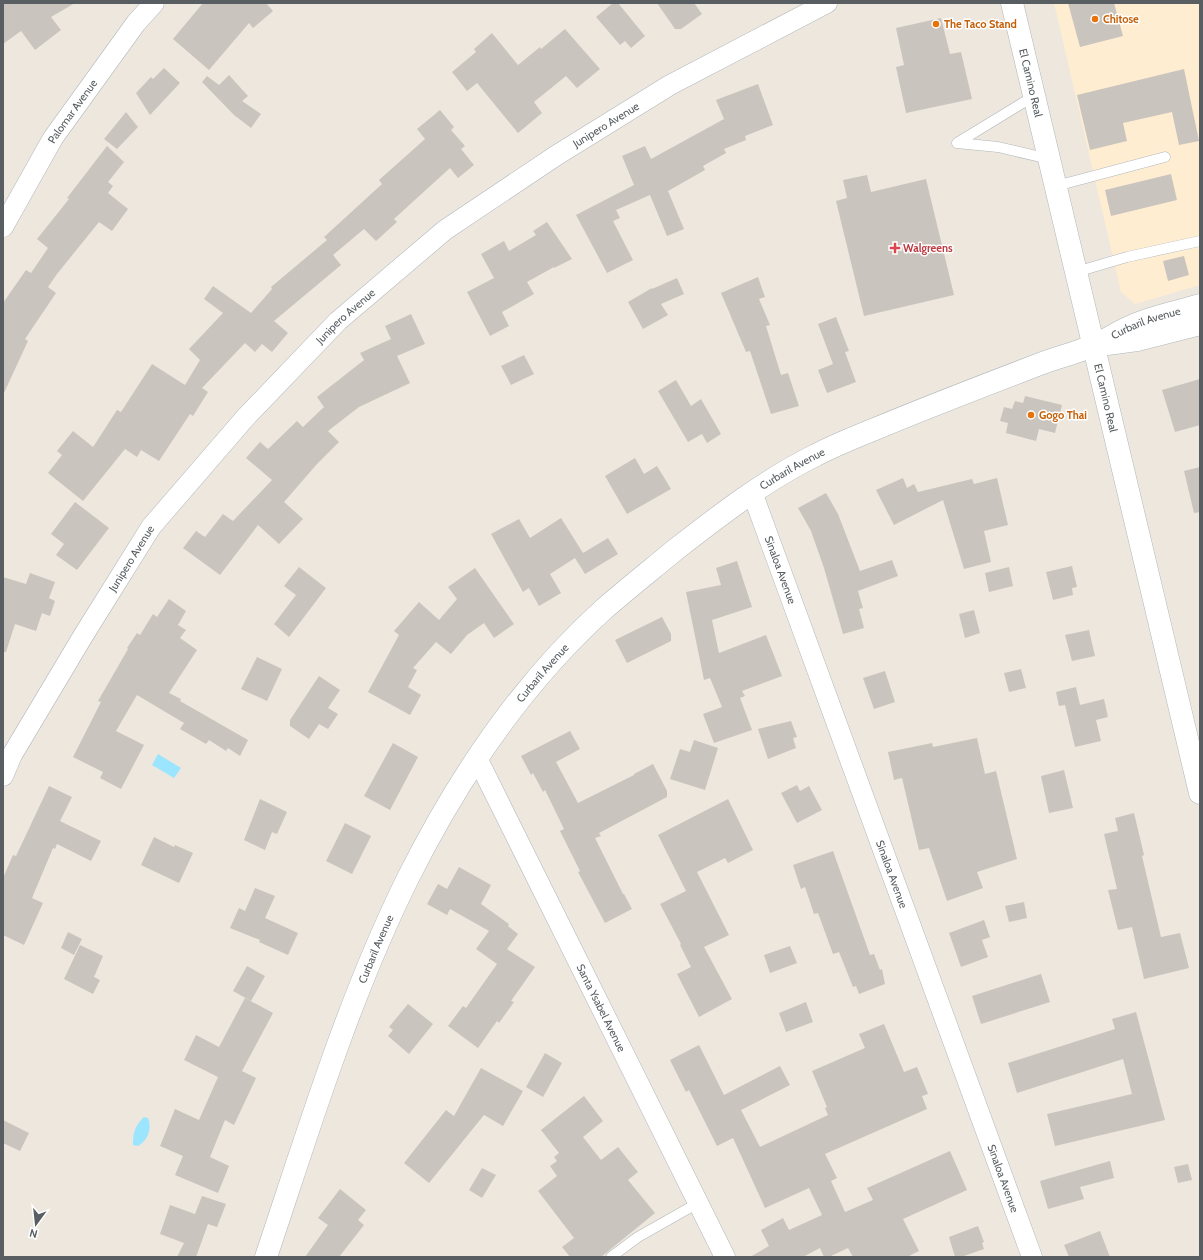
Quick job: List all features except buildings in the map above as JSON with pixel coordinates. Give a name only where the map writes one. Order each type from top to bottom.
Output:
[{"type":"street","name":"Palomar Avenue","points":[[3,227],[53,138],[136,23],[154,3]]},
{"type":"street","name":"Junipero Avenue","points":[[3,776],[12,755],[75,649],[151,527],[245,418],[338,321],[445,230],[557,155],[670,85],[827,3]]},
{"type":"street","name":"El Camino Real","points":[[1012,3],[1200,793]]},
{"type":"street","name":"Curbaril Avenue","points":[[266,1257],[324,1085],[366,970],[388,919],[410,874],[476,758],[506,717],[537,679],[567,646],[603,610],[680,546],[752,492],[816,455],[952,397],[1094,345],[1134,324],[1200,305]]},
{"type":"street","name":"Curbaril Avenue","points":[[1094,345],[1137,340],[1200,324]]},
{"type":"street","name":"Sinaloa Avenue","points":[[752,492],[1032,1257]]},
{"type":"street","name":"Santa Ysabel Avenue","points":[[476,758],[725,1257]]},
{"type":"lane","points":[[1034,96],[957,143],[998,147],[1049,159]]},
{"type":"lane","points":[[1056,186],[1166,157]]},
{"type":"lane","points":[[1076,272],[1128,257],[1200,241]]},
{"type":"lane","points":[[612,1257],[638,1238],[698,1203]]},
{"type":"shaded area","points":[[1054,3],[1200,3],[1200,285],[1135,304],[1121,292]]},
{"type":"water","points":[[158,754],[181,768],[174,778],[152,765]]},
{"type":"water","points":[[144,1117],[148,1118],[150,1126],[147,1137],[138,1146],[133,1145],[135,1130],[138,1123]]},
{"type":"place","name":"Chitose","points":[[1095,19]]},
{"type":"place","name":"The Taco Stand","points":[[936,24]]},
{"type":"place","name":"Walgreens","points":[[895,248]]},
{"type":"place","name":"Gogo Thai","points":[[1031,415]]}]
